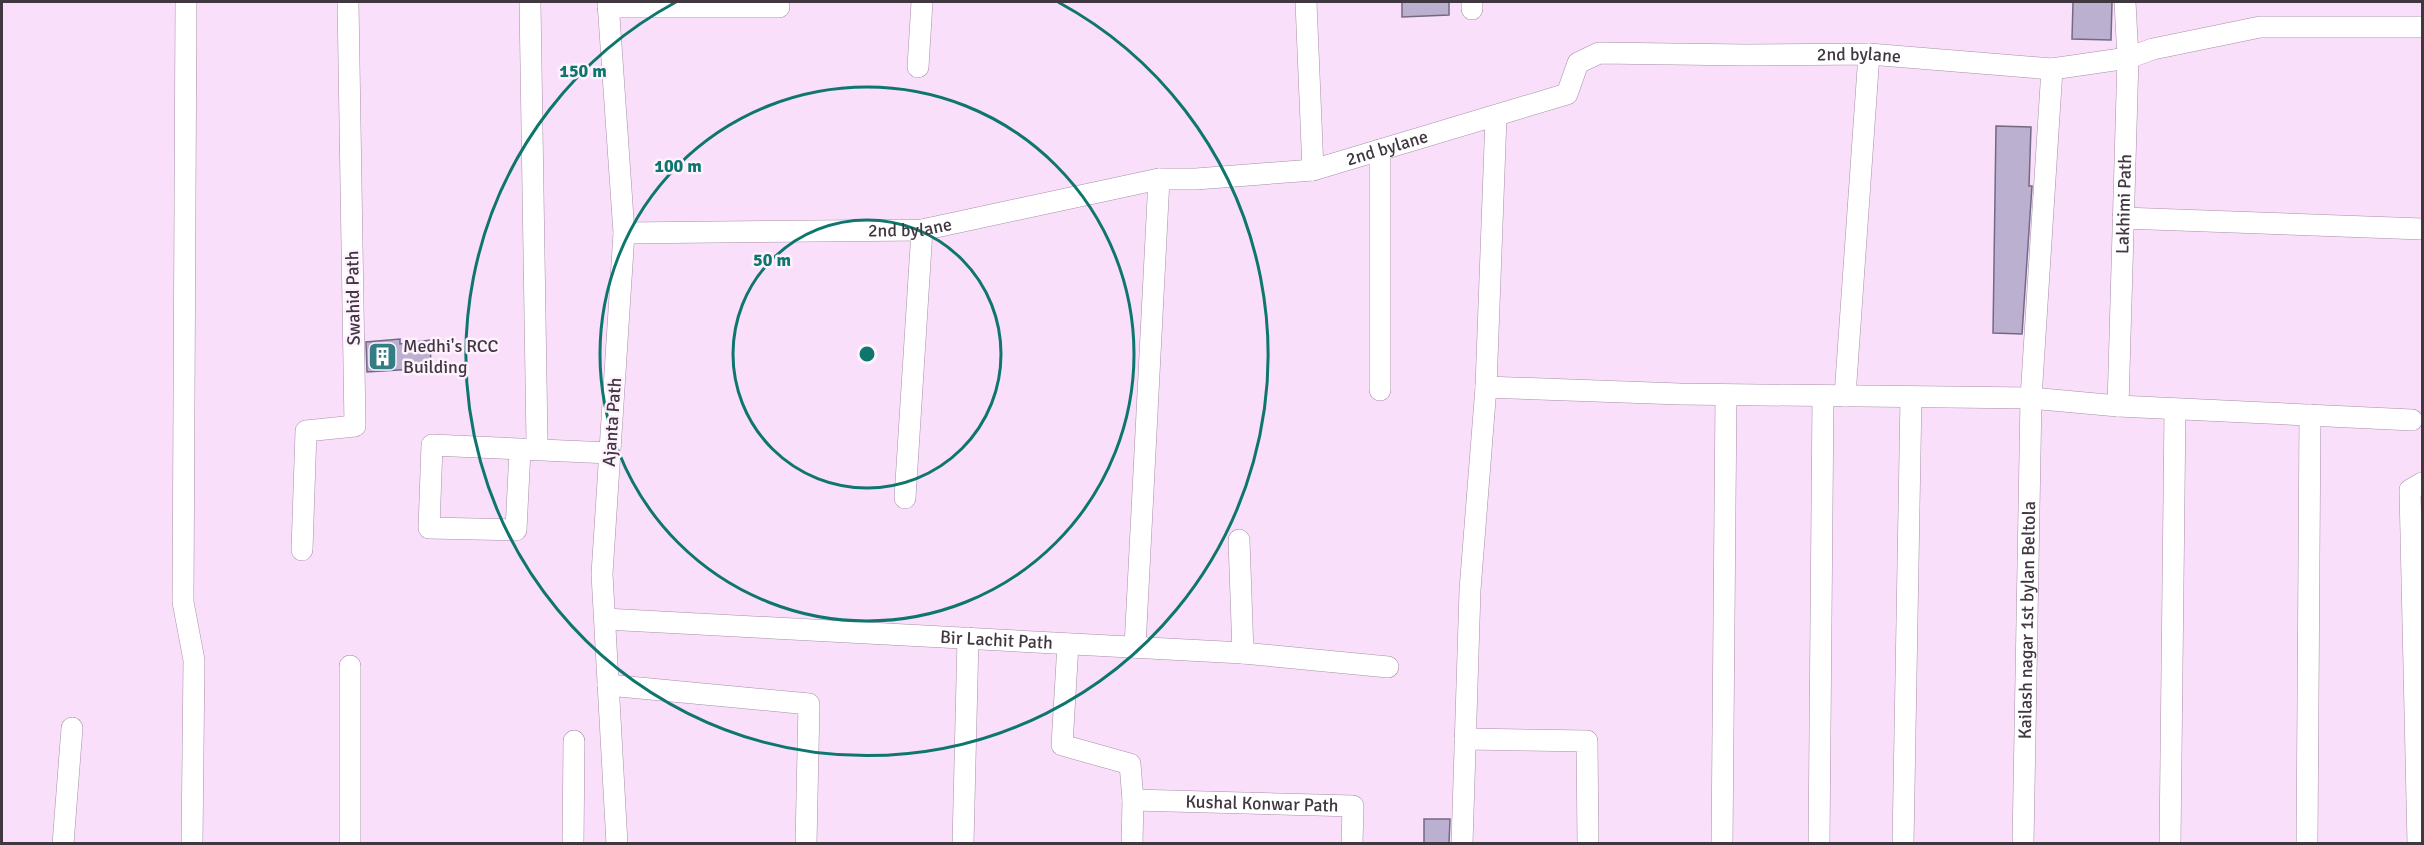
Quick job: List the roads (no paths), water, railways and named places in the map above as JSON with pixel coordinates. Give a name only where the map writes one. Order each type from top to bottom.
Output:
[{"type":"street","points":[[186,2],[183,602],[194,660],[192,843]]},
{"type":"street","name":"Swahid Path","points":[[302,550],[306,431],[356,426],[348,2]]},
{"type":"street","points":[[530,2],[528,446],[516,530],[429,528],[432,446],[528,446],[610,453]]},
{"type":"street","points":[[918,67],[922,2]]},
{"type":"street","points":[[1306,2],[1313,170]]},
{"type":"street","name":"Lakhimi Path","points":[[2118,406],[2128,58],[2125,2]]},
{"type":"street","points":[[608,4],[779,7]]},
{"type":"street","name":"Ajanta Path","points":[[608,4],[624,233],[602,574],[617,843]]},
{"type":"street","name":"2nd bylane","points":[[624,233],[922,230],[1159,178],[1196,179],[1313,170],[1567,94],[1578,63],[1599,53],[1869,54],[2052,69],[2128,58],[2153,49],[2260,27],[2422,27]]},
{"type":"street","points":[[1845,396],[1869,54]]},
{"type":"street","name":"Kailash nagar 1st bylan Beltola","points":[[2024,843],[2031,398],[2052,69]]},
{"type":"street","points":[[1462,843],[1470,590],[1486,387],[1496,117]]},
{"type":"street","points":[[1380,150],[1380,390]]},
{"type":"street","points":[[1135,647],[1159,178]]},
{"type":"street","points":[[2123,218],[2422,229]]},
{"type":"street","points":[[905,498],[922,230]]},
{"type":"street","points":[[1486,387],[1726,395],[2031,398],[2118,406],[2412,420]]},
{"type":"street","points":[[1722,843],[1726,395]]},
{"type":"street","points":[[1819,843],[1823,396]]},
{"type":"street","points":[[1904,843],[1911,397]]},
{"type":"street","points":[[2170,843],[2175,409]]},
{"type":"street","points":[[2307,843],[2310,415]]},
{"type":"street","points":[[2418,843],[2410,490],[2422,483]]},
{"type":"street","points":[[1239,540],[1243,653]]},
{"type":"street","name":"Bir Lachit Path","points":[[605,619],[1243,653],[1388,667]]},
{"type":"street","points":[[963,843],[968,638]]},
{"type":"street","points":[[1068,644],[1062,745],[1130,764],[1133,800],[1132,843]]},
{"type":"street","points":[[350,666],[350,843]]},
{"type":"street","points":[[608,685],[809,704],[806,843]]},
{"type":"street","points":[[63,843],[72,728]]},
{"type":"street","points":[[1465,739],[1587,741],[1588,843]]},
{"type":"street","points":[[573,843],[574,741]]},
{"type":"street","name":"Kushal Konwar Path","points":[[1133,800],[1353,806],[1352,843]]},
{"type":"place","name":"Medhi's RCC Building","points":[[382,356]]}]
